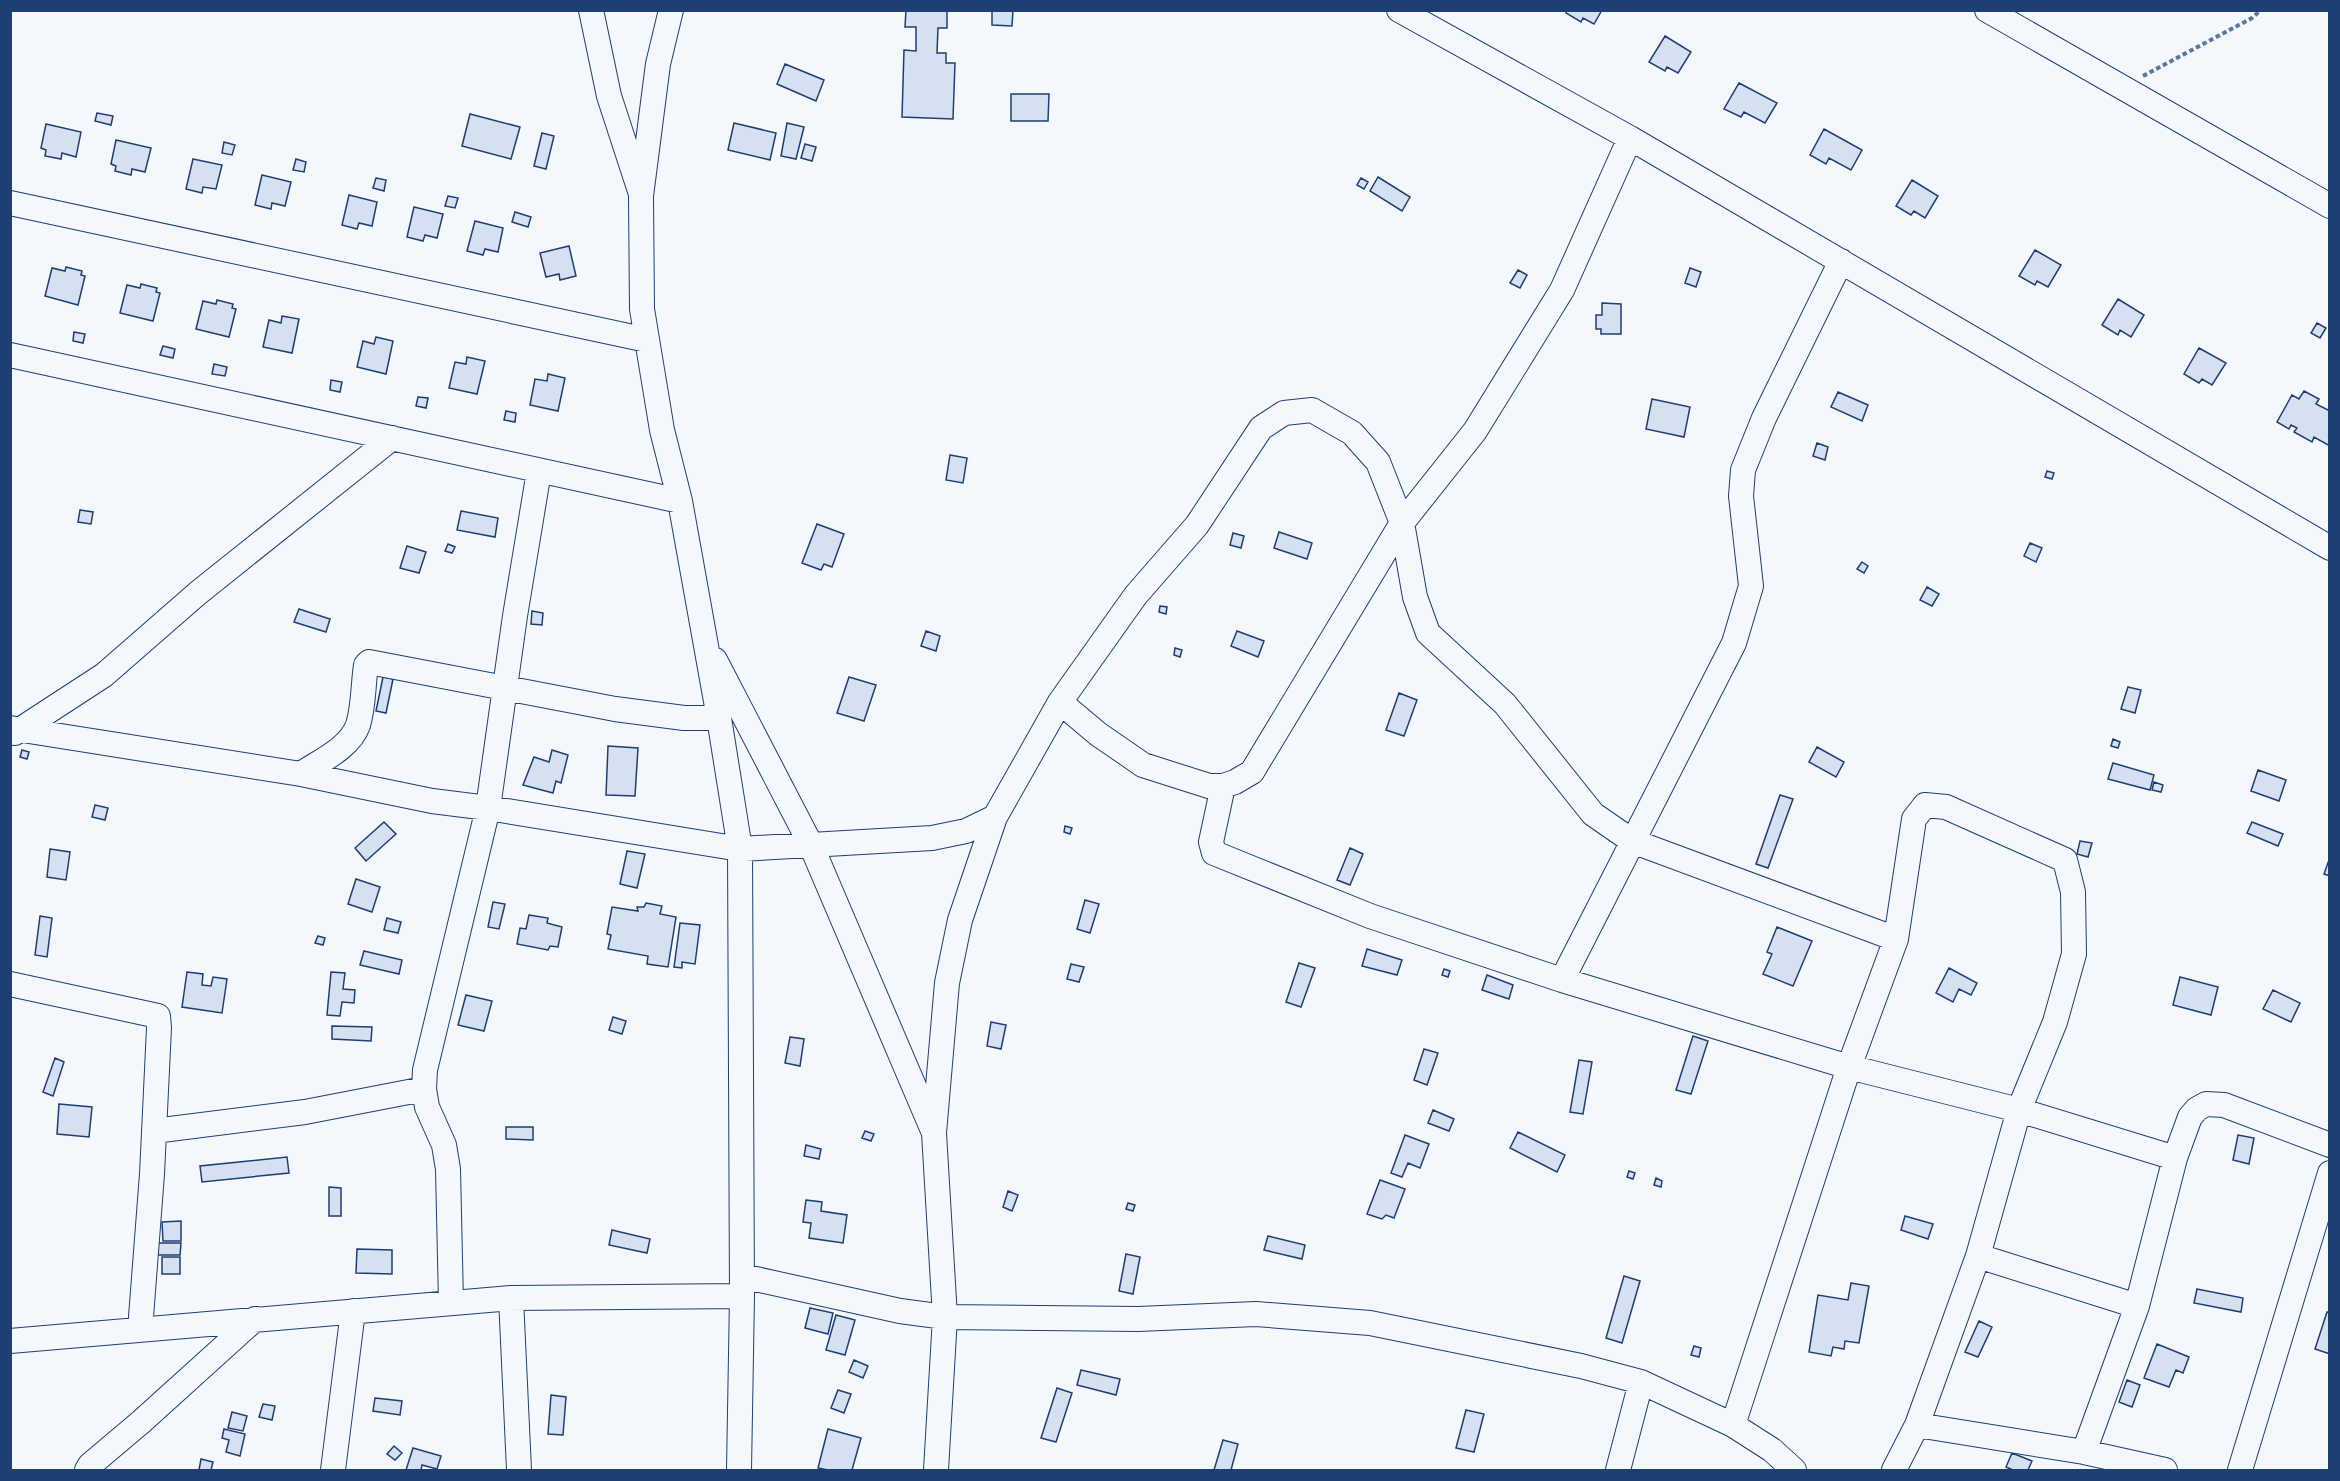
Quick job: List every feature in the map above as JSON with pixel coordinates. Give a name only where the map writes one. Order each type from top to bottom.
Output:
[{"type":"street","points":[[591,10],[609,96],[641,196]]},
{"type":"street","points":[[671,10],[658,64],[641,196],[642,309],[662,430],[680,501],[740,849],[742,1286],[739,1470]]},
{"type":"street","points":[[1399,10],[1630,138],[2330,548]]},
{"type":"street","points":[[1987,10],[2330,206]]},
{"type":"street","points":[[1060,702],[1098,734],[1143,765],[1209,786],[1223,786],[1252,772],[1402,523],[1475,431],[1562,290],[1630,138]]},
{"type":"street","points":[[10,203],[647,340]]},
{"type":"street","points":[[1562,980],[1734,643],[1750,586],[1741,496],[1743,470],[1764,418],[1841,261]]},
{"type":"street","points":[[10,355],[680,501]]},
{"type":"street","points":[[936,1470],[945,1317],[934,1133],[947,982],[960,920],[995,817],[1060,702],[1136,595],[1197,525],[1261,428],[1284,413],[1312,410],[1352,432],[1378,462],[1402,523],[1415,597],[1428,633],[1505,704],[1593,814],[1632,841],[1896,939]]},
{"type":"street","points":[[14,731],[104,675],[198,593],[392,438]]},
{"type":"street","points":[[451,1303],[448,1169],[444,1145],[428,1107],[424,1089],[425,1070],[488,808],[539,471]]},
{"type":"street","points":[[704,639],[811,845],[934,1133]]},
{"type":"street","points":[[301,774],[342,746],[353,734],[358,725],[366,665],[369,662],[615,709],[684,718],[719,718]]},
{"type":"street","points":[[14,731],[301,774],[432,801],[740,849],[932,838],[966,831],[995,817]]},
{"type":"street","points":[[1223,786],[1211,842],[1214,853],[1370,916],[1562,980],[1849,1067],[2019,1110],[2175,1158]]},
{"type":"street","points":[[1733,1425],[1849,1067],[1896,939],[1914,819],[1925,805],[1946,807],[2065,860],[2073,892],[2074,954],[2055,1022],[2019,1110],[1978,1256],[1917,1425],[1894,1470]]},
{"type":"street","points":[[10,984],[158,1016],[154,1131],[140,1330]]},
{"type":"street","points":[[154,1131],[304,1112],[424,1089]]},
{"type":"street","points":[[2084,1452],[2137,1306],[2175,1158],[2190,1118],[2197,1109],[2206,1104],[2224,1105],[2330,1145]]},
{"type":"street","points":[[2240,1470],[2330,1173]]},
{"type":"street","points":[[1978,1256],[2137,1306]]},
{"type":"street","points":[[10,1341],[511,1298],[742,1286],[945,1317],[1138,1319],[1256,1314],[1370,1323],[1581,1366],[1641,1382],[1733,1425],[1772,1450],[1794,1470]]},
{"type":"street","points":[[511,1298],[519,1470]]},
{"type":"street","points":[[333,1470],[353,1311]]},
{"type":"street","points":[[87,1470],[255,1319]]},
{"type":"street","points":[[1618,1470],[1641,1382]]},
{"type":"street","points":[[1917,1425],[2084,1452],[2165,1470]]},
{"type":"path","points":[[2121,88],[2252,18],[2261,10]]},
{"type":"building","points":[[906,10],[947,10],[947,28],[938,28],[937,53],[946,53],[946,63],[955,63],[953,119],[902,117],[904,50],[916,51],[916,27],[905,27]]},
{"type":"building","points":[[992,10],[1013,10],[1012,26],[992,25]]},
{"type":"building","points":[[1567,10],[1602,10],[1594,24],[1583,18],[1581,22],[1566,13]]},
{"type":"building","points":[[1665,36],[1691,52],[1678,73],[1667,67],[1665,71],[1649,62]]},
{"type":"building","points":[[785,64],[824,80],[816,101],[777,84]]},
{"type":"building","points":[[1739,83],[1777,103],[1765,123],[1744,112],[1741,117],[1724,109]]},
{"type":"building","points":[[1011,94],[1049,94],[1048,121],[1011,121]]},
{"type":"building","points":[[97,113],[113,116],[111,125],[95,121]]},
{"type":"building","points":[[470,114],[520,127],[511,159],[462,146]]},
{"type":"building","points":[[734,123],[776,133],[770,160],[728,150]]},
{"type":"building","points":[[787,123],[804,127],[796,159],[781,156]]},
{"type":"building","points":[[46,124],[81,132],[76,157],[62,153],[61,159],[45,156],[46,150],[41,148]]},
{"type":"building","points":[[1824,129],[1862,150],[1851,170],[1829,158],[1826,164],[1810,155]]},
{"type":"building","points":[[542,133],[554,136],[546,169],[534,166]]},
{"type":"building","points":[[116,140],[151,148],[145,172],[132,169],[131,175],[115,171],[116,166],[111,164]]},
{"type":"building","points":[[224,142],[235,145],[232,155],[222,153]]},
{"type":"building","points":[[805,144],[816,147],[812,161],[801,158]]},
{"type":"building","points":[[193,159],[222,165],[216,189],[203,187],[202,193],[186,189]]},
{"type":"building","points":[[296,159],[306,162],[304,172],[293,170]]},
{"type":"building","points":[[262,175],[291,182],[285,206],[272,203],[271,209],[255,205]]},
{"type":"building","points":[[1378,177],[1410,197],[1402,211],[1370,191]]},
{"type":"building","points":[[376,178],[386,180],[384,191],[373,188]]},
{"type":"building","points":[[1361,178],[1368,182],[1364,189],[1357,185]]},
{"type":"building","points":[[1912,180],[1938,196],[1925,218],[1914,211],[1911,215],[1896,206]]},
{"type":"building","points":[[349,195],[377,202],[372,226],[359,223],[357,229],[342,225]]},
{"type":"building","points":[[448,196],[458,198],[455,208],[445,206]]},
{"type":"building","points":[[414,207],[443,214],[437,238],[425,235],[423,241],[407,237]]},
{"type":"building","points":[[515,212],[531,217],[528,227],[512,222]]},
{"type":"building","points":[[475,221],[503,228],[498,252],[485,249],[483,255],[467,251]]},
{"type":"building","points":[[569,246],[576,276],[560,280],[559,274],[546,277],[540,253]]},
{"type":"building","points":[[2035,250],[2061,265],[2048,287],[2037,281],[2035,285],[2019,276]]},
{"type":"building","points":[[66,267],[82,271],[81,275],[85,276],[78,305],[45,296],[52,268],[65,271]]},
{"type":"building","points":[[1690,268],[1701,272],[1696,287],[1685,283]]},
{"type":"building","points":[[1518,270],[1527,275],[1520,288],[1510,283]]},
{"type":"building","points":[[141,284],[157,288],[156,292],[160,293],[153,321],[120,313],[127,285],[140,288]]},
{"type":"building","points":[[2118,299],[2144,315],[2131,337],[2120,330],[2118,335],[2102,325]]},
{"type":"building","points":[[217,300],[233,304],[232,308],[236,309],[229,337],[196,329],[203,301],[216,304]]},
{"type":"building","points":[[1602,303],[1621,304],[1621,334],[1601,334],[1601,329],[1596,329],[1596,315],[1602,315]]},
{"type":"building","points":[[282,316],[299,319],[292,353],[263,347],[269,320],[281,323]]},
{"type":"building","points":[[2317,323],[2326,328],[2320,338],[2311,333]]},
{"type":"building","points":[[74,332],[85,334],[83,343],[73,341]]},
{"type":"building","points":[[376,337],[393,341],[386,374],[357,367],[363,341],[374,344]]},
{"type":"building","points":[[163,346],[175,349],[173,358],[160,355]]},
{"type":"building","points":[[2199,348],[2226,363],[2212,385],[2202,379],[2199,383],[2184,374]]},
{"type":"building","points":[[467,357],[485,361],[477,394],[449,388],[455,362],[466,364]]},
{"type":"building","points":[[214,364],[227,367],[225,376],[212,374]]},
{"type":"building","points":[[548,374],[565,378],[558,411],[530,405],[535,379],[547,381]]},
{"type":"building","points":[[331,380],[342,382],[340,392],[330,390]]},
{"type":"building","points":[[2304,391],[2319,399],[2316,404],[2330,411],[2330,446],[2314,437],[2312,442],[2294,432],[2297,428],[2291,425],[2289,429],[2277,422],[2292,395],[2299,399]]},
{"type":"building","points":[[1838,392],[1868,405],[1862,421],[1831,407]]},
{"type":"building","points":[[418,397],[428,398],[426,408],[416,406]]},
{"type":"building","points":[[1652,399],[1690,407],[1684,437],[1646,429]]},
{"type":"building","points":[[506,411],[516,413],[515,422],[504,420]]},
{"type":"building","points":[[1817,443],[1828,447],[1825,460],[1813,456]]},
{"type":"building","points":[[950,455],[967,458],[963,483],[946,480]]},
{"type":"building","points":[[2047,471],[2054,473],[2052,479],[2045,477]]},
{"type":"building","points":[[80,510],[93,512],[91,524],[78,522]]},
{"type":"building","points":[[461,511],[498,518],[495,537],[457,530]]},
{"type":"building","points":[[817,524],[844,534],[832,567],[824,564],[821,570],[802,563]]},
{"type":"building","points":[[1279,532],[1312,543],[1307,559],[1274,548]]},
{"type":"building","points":[[1233,533],[1244,536],[1241,548],[1230,545]]},
{"type":"building","points":[[2030,543],[2042,548],[2036,562],[2024,556]]},
{"type":"building","points":[[448,544],[455,547],[452,553],[445,551]]},
{"type":"building","points":[[407,546],[426,552],[419,573],[400,568]]},
{"type":"building","points":[[1862,562],[1868,566],[1864,573],[1857,569]]},
{"type":"building","points":[[1927,587],[1939,594],[1932,606],[1920,600]]},
{"type":"building","points":[[1160,606],[1167,607],[1166,614],[1159,612]]},
{"type":"building","points":[[299,609],[330,619],[326,632],[294,622]]},
{"type":"building","points":[[532,611],[543,613],[542,625],[531,624]]},
{"type":"building","points":[[926,631],[940,636],[936,651],[921,646]]},
{"type":"building","points":[[1237,631],[1264,641],[1258,657],[1231,646]]},
{"type":"building","points":[[1175,648],[1182,650],[1180,657],[1174,655]]},
{"type":"building","points":[[383,677],[393,679],[386,713],[376,711]]},
{"type":"building","points":[[849,677],[876,685],[864,721],[837,713]]},
{"type":"building","points":[[2128,687],[2141,690],[2135,713],[2121,709]]},
{"type":"building","points":[[1399,693],[1417,700],[1404,736],[1386,730]]},
{"type":"building","points":[[2113,739],[2120,742],[2118,748],[2111,746]]},
{"type":"building","points":[[608,746],[638,748],[635,796],[606,795]]},
{"type":"building","points":[[1817,747],[1844,762],[1836,777],[1809,762]]},
{"type":"building","points":[[22,750],[29,752],[27,759],[20,757]]},
{"type":"building","points":[[552,750],[568,755],[561,783],[556,781],[553,793],[523,785],[534,757],[549,762]]},
{"type":"building","points":[[2113,763],[2154,775],[2150,790],[2108,779]]},
{"type":"building","points":[[2258,770],[2286,780],[2279,801],[2251,791]]},
{"type":"building","points":[[2154,782],[2163,785],[2161,792],[2152,790]]},
{"type":"building","points":[[1780,795],[1793,799],[1768,868],[1756,864]]},
{"type":"building","points":[[95,805],[108,808],[105,820],[92,817]]},
{"type":"building","points":[[384,822],[396,834],[366,861],[355,848]]},
{"type":"building","points":[[2252,822],[2283,834],[2278,846],[2247,833]]},
{"type":"building","points":[[1065,826],[1072,828],[1070,834],[1064,832]]},
{"type":"building","points":[[2080,841],[2092,843],[2088,857],[2077,854]]},
{"type":"building","points":[[1350,848],[1363,854],[1350,885],[1337,880]]},
{"type":"building","points":[[50,849],[70,852],[66,880],[47,877]]},
{"type":"building","points":[[627,851],[645,854],[637,888],[620,884]]},
{"type":"building","points":[[2330,860],[2330,876],[2324,874]]},
{"type":"building","points":[[356,879],[380,887],[372,912],[348,904]]},
{"type":"building","points":[[1085,900],[1099,904],[1090,933],[1077,929]]},
{"type":"building","points":[[493,902],[505,904],[499,929],[488,927]]},
{"type":"building","points":[[646,903],[662,906],[660,914],[676,917],[668,967],[647,964],[648,956],[608,949],[611,935],[607,934],[612,907],[638,911],[637,907],[644,907]]},
{"type":"building","points":[[529,915],[548,918],[547,923],[562,927],[558,947],[550,946],[548,950],[517,944],[520,928],[526,929]]},
{"type":"building","points":[[40,916],[52,918],[47,957],[35,955]]},
{"type":"building","points":[[387,918],[401,922],[398,933],[384,930]]},
{"type":"building","points":[[680,923],[700,925],[695,964],[682,962],[682,968],[674,967]]},
{"type":"building","points":[[1777,927],[1812,941],[1793,986],[1763,974],[1772,954],[1767,952]]},
{"type":"building","points":[[318,936],[325,938],[323,945],[315,943]]},
{"type":"building","points":[[1367,949],[1402,960],[1397,975],[1362,966]]},
{"type":"building","points":[[364,951],[402,960],[399,974],[360,965]]},
{"type":"building","points":[[1299,963],[1315,968],[1301,1007],[1286,1002]]},
{"type":"building","points":[[1071,964],[1084,967],[1079,982],[1067,979]]},
{"type":"building","points":[[1949,968],[1977,983],[1971,995],[1959,989],[1953,1002],[1936,993]]},
{"type":"building","points":[[1444,969],[1450,971],[1448,977],[1442,975]]},
{"type":"building","points":[[187,972],[203,974],[202,985],[211,986],[213,977],[227,979],[222,1013],[182,1007]]},
{"type":"building","points":[[331,972],[345,973],[343,989],[355,990],[354,1003],[342,1002],[340,1016],[327,1015]]},
{"type":"building","points":[[1487,975],[1513,985],[1509,999],[1482,990]]},
{"type":"building","points":[[2180,977],[2218,987],[2211,1015],[2173,1005]]},
{"type":"building","points":[[2273,990],[2300,1003],[2291,1022],[2263,1009]]},
{"type":"building","points":[[466,995],[492,1001],[484,1031],[458,1025]]},
{"type":"building","points":[[613,1017],[626,1021],[622,1034],[609,1030]]},
{"type":"building","points":[[991,1022],[1006,1025],[1001,1049],[987,1046]]},
{"type":"building","points":[[332,1026],[372,1027],[371,1041],[332,1039]]},
{"type":"building","points":[[1693,1036],[1708,1041],[1691,1094],[1676,1090]]},
{"type":"building","points":[[790,1037],[804,1039],[800,1066],[785,1063]]},
{"type":"building","points":[[1424,1049],[1438,1053],[1427,1085],[1414,1080]]},
{"type":"building","points":[[55,1058],[64,1062],[53,1096],[43,1092]]},
{"type":"building","points":[[1579,1060],[1592,1062],[1583,1114],[1570,1112]]},
{"type":"building","points":[[59,1104],[92,1107],[89,1137],[57,1134]]},
{"type":"building","points":[[1433,1110],[1454,1119],[1449,1131],[1428,1123]]},
{"type":"building","points":[[506,1127],[533,1127],[533,1140],[506,1139]]},
{"type":"building","points":[[865,1131],[874,1134],[871,1141],[862,1138]]},
{"type":"building","points":[[1518,1132],[1565,1155],[1557,1172],[1510,1148]]},
{"type":"building","points":[[1405,1135],[1429,1144],[1420,1168],[1408,1163],[1402,1177],[1391,1173]]},
{"type":"building","points":[[2238,1135],[2254,1138],[2249,1164],[2233,1160]]},
{"type":"building","points":[[806,1145],[821,1149],[819,1159],[804,1156]]},
{"type":"building","points":[[287,1157],[289,1173],[202,1182],[200,1166]]},
{"type":"building","points":[[1629,1171],[1635,1173],[1633,1179],[1627,1177]]},
{"type":"building","points":[[1656,1178],[1662,1181],[1661,1187],[1654,1185]]},
{"type":"building","points":[[1380,1180],[1405,1189],[1394,1218],[1386,1215],[1382,1219],[1367,1214]]},
{"type":"building","points":[[329,1187],[341,1188],[341,1216],[329,1216]]},
{"type":"building","points":[[1008,1191],[1018,1195],[1012,1211],[1003,1207]]},
{"type":"building","points":[[806,1200],[822,1202],[821,1211],[847,1215],[843,1243],[809,1238],[811,1223],[803,1222]]},
{"type":"building","points":[[1128,1203],[1135,1205],[1133,1211],[1126,1209]]},
{"type":"building","points":[[1905,1216],[1933,1224],[1928,1239],[1901,1230]]},
{"type":"building","points":[[181,1221],[181,1241],[163,1241],[162,1222]]},
{"type":"building","points":[[612,1230],[650,1239],[647,1253],[609,1245]]},
{"type":"building","points":[[1268,1236],[1305,1245],[1302,1259],[1264,1250]]},
{"type":"building","points":[[153,1243],[181,1243],[180,1255],[153,1255]]},
{"type":"building","points":[[357,1249],[392,1250],[392,1274],[356,1273]]},
{"type":"building","points":[[1126,1254],[1140,1257],[1133,1294],[1119,1291]]},
{"type":"building","points":[[162,1257],[180,1257],[180,1274],[162,1274]]},
{"type":"building","points":[[1624,1276],[1640,1281],[1622,1343],[1606,1338]]},
{"type":"building","points":[[1851,1283],[1869,1286],[1859,1343],[1845,1341],[1844,1349],[1833,1347],[1831,1356],[1809,1352],[1818,1295],[1848,1300]]},
{"type":"building","points":[[2197,1289],[2243,1298],[2241,1312],[2194,1303]]},
{"type":"building","points":[[810,1308],[833,1313],[828,1334],[805,1328]]},
{"type":"building","points":[[2327,1312],[2330,1313],[2330,1354],[2315,1349]]},
{"type":"building","points":[[836,1315],[855,1320],[845,1355],[826,1350]]},
{"type":"building","points":[[1979,1321],[1992,1327],[1978,1357],[1965,1352]]},
{"type":"building","points":[[2157,1344],[2189,1357],[2183,1373],[2176,1370],[2169,1387],[2144,1378]]},
{"type":"building","points":[[1694,1346],[1701,1348],[1699,1357],[1691,1355]]},
{"type":"building","points":[[854,1360],[868,1366],[863,1378],[849,1372]]},
{"type":"building","points":[[1081,1370],[1120,1379],[1116,1395],[1077,1385]]},
{"type":"building","points":[[2127,1380],[2140,1385],[2132,1407],[2119,1402]]},
{"type":"building","points":[[1057,1388],[1072,1393],[1056,1442],[1041,1438]]},
{"type":"building","points":[[838,1390],[851,1394],[844,1413],[831,1408]]},
{"type":"building","points":[[551,1395],[566,1397],[563,1435],[548,1434]]},
{"type":"building","points":[[375,1398],[402,1401],[400,1415],[373,1411]]},
{"type":"building","points":[[263,1404],[275,1406],[272,1420],[259,1417]]},
{"type":"building","points":[[1466,1410],[1484,1414],[1474,1452],[1456,1448]]},
{"type":"building","points":[[232,1412],[247,1416],[243,1431],[228,1428]]},
{"type":"building","points":[[224,1429],[245,1434],[240,1456],[226,1452],[229,1440],[222,1438]]},
{"type":"building","points":[[828,1429],[861,1438],[852,1470],[818,1468]]},
{"type":"building","points":[[1223,1440],[1238,1444],[1231,1470],[1214,1470]]},
{"type":"building","points":[[394,1446],[402,1453],[395,1460],[387,1454]]},
{"type":"building","points":[[413,1448],[441,1456],[437,1469],[422,1465],[421,1470],[406,1470]]},
{"type":"building","points":[[2012,1453],[2032,1461],[2028,1470],[2013,1470],[2006,1467]]},
{"type":"building","points":[[201,1459],[213,1462],[211,1470],[199,1470]]}]
